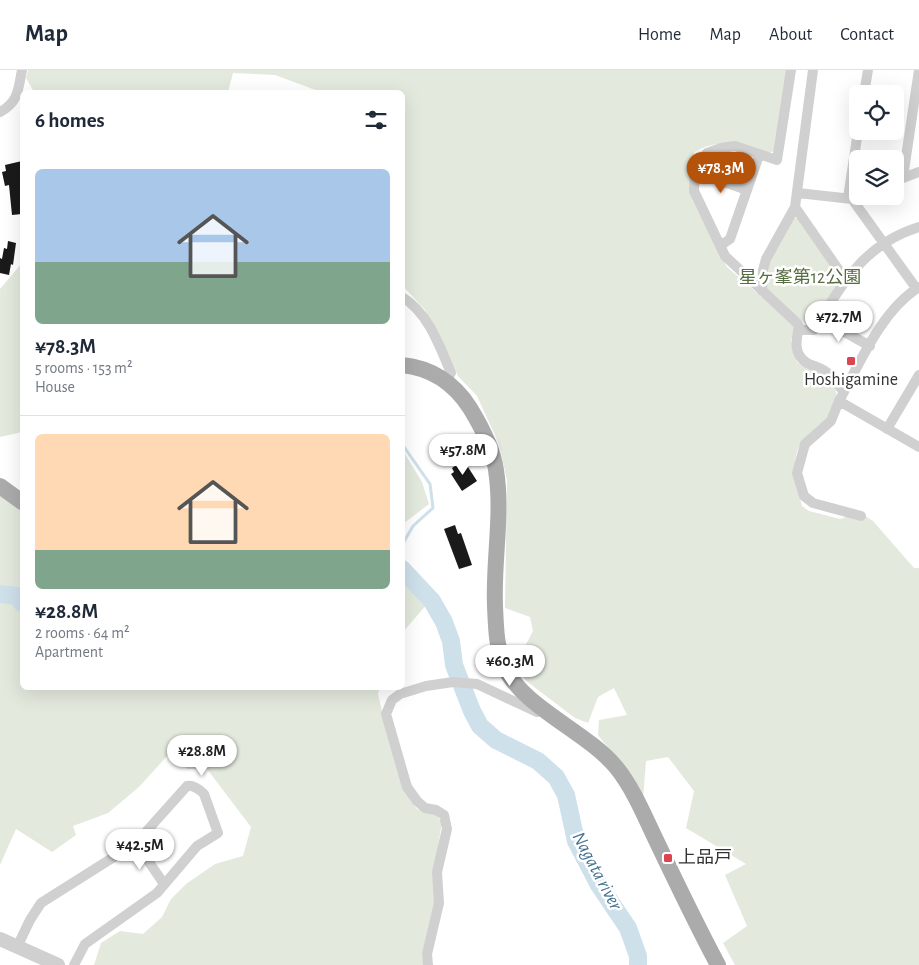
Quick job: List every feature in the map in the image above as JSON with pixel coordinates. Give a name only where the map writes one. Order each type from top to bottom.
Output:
[{"type":"main road","points":[[405,365],[421,368],[440,377],[457,389],[473,413],[492,453],[498,491],[494,592],[498,646],[505,667],[520,688],[544,709],[587,739],[617,768],[637,800],[718,965]]},
{"type":"main road","points":[[0,486],[20,501]]},
{"type":"street","points":[[0,112],[14,102],[22,70]]},
{"type":"street","points":[[791,70],[777,160],[735,146],[721,148],[707,154],[700,161],[695,171],[694,191],[725,256],[797,323],[797,352],[801,358],[824,369],[842,396],[887,429],[919,447]]},
{"type":"street","points":[[762,291],[763,270],[766,259],[795,207],[813,70]]},
{"type":"street","points":[[866,85],[868,70]]},
{"type":"street","points":[[904,152],[919,70]]},
{"type":"street","points":[[720,246],[730,239],[757,161]]},
{"type":"street","points":[[904,177],[919,172]]},
{"type":"street","points":[[704,174],[747,190]]},
{"type":"street","points":[[798,193],[849,198]]},
{"type":"street","points":[[859,205],[884,243],[918,288],[899,303],[885,319],[842,396],[831,421],[806,444],[797,473],[804,496],[813,503],[861,516]]},
{"type":"street","points":[[795,207],[845,279]]},
{"type":"street","points":[[798,330],[814,330],[845,279],[867,255],[900,233],[919,227]]},
{"type":"street","points":[[405,300],[419,313],[432,333],[450,373],[440,377]]},
{"type":"street","points":[[821,318],[870,346]]},
{"type":"street","points":[[887,429],[919,375]]},
{"type":"street","points":[[428,965],[427,954],[439,903],[437,872],[447,829],[444,815],[436,810],[425,808],[417,802],[407,787],[386,714],[392,700],[400,694],[426,686],[453,682],[476,684],[537,712],[544,709]]},
{"type":"street","points":[[17,947],[30,920],[41,903],[136,843],[187,786],[191,786],[203,793],[218,831],[197,846],[153,896],[85,944],[74,965]]},
{"type":"street","points":[[136,843],[164,884]]},
{"type":"street","points":[[0,939],[58,965]]},
{"type":"green space","points":[[28,70],[787,70],[774,151],[768,153],[739,145],[722,144],[704,147],[694,152],[691,176],[693,201],[727,267],[792,323],[796,330],[791,340],[797,362],[825,376],[834,387],[836,402],[834,410],[823,426],[809,436],[797,451],[795,467],[802,506],[809,511],[840,519],[859,512],[873,521],[914,568],[919,568],[919,965],[735,965],[723,943],[747,926],[725,875],[746,864],[686,828],[694,791],[668,757],[646,761],[643,799],[621,764],[598,735],[599,720],[627,715],[614,688],[598,697],[588,723],[575,718],[525,680],[522,652],[533,631],[530,617],[505,608],[507,480],[499,444],[477,396],[458,376],[425,310],[405,288],[405,90],[316,90],[275,75],[233,73],[229,90],[33,90],[26,78]]},
{"type":"green space","name":"星ヶ峯第12公園","points":[[793,218],[797,218],[839,281],[811,326],[808,326],[768,293],[766,283],[766,274],[773,254]]},
{"type":"green space","points":[[20,265],[20,432],[0,437],[0,289]]},
{"type":"green space","points":[[405,454],[422,482],[429,504],[405,522]]},
{"type":"green space","points":[[0,495],[20,509],[20,690],[379,690],[378,694],[384,720],[409,798],[417,809],[436,815],[442,822],[434,872],[434,913],[422,957],[425,965],[94,965],[101,943],[120,931],[143,934],[162,917],[171,899],[186,884],[215,864],[243,856],[251,827],[207,769],[188,769],[168,755],[139,787],[108,813],[73,826],[76,835],[52,852],[16,829],[0,865]]},
{"type":"green space","points":[[405,585],[428,603],[405,630]]},
{"type":"building","points":[[20,161],[20,214],[12,215],[9,185],[5,186],[2,172],[6,171],[5,165]]},
{"type":"building","points":[[8,241],[16,243],[13,265],[11,264],[9,275],[0,273],[0,258],[2,259],[4,248],[7,249]]},
{"type":"building","points":[[461,462],[464,466],[466,464],[477,481],[462,491],[451,474],[454,472],[452,468]]},
{"type":"building","points":[[455,525],[458,534],[461,533],[472,565],[459,569],[444,529]]},
{"type":"waterway","points":[[405,448],[430,484],[433,508],[413,526],[405,540]]},
{"type":"waterway","name":"Nagata river","points":[[405,572],[432,601],[444,622],[451,641],[454,665],[480,726],[496,740],[538,761],[556,777],[566,795],[576,841],[599,885],[628,928],[638,956],[638,965]]},
{"type":"waterway","name":"Nagata river","points":[[0,594],[17,596],[20,600]]},
{"type":"place","name":"Hoshigamine","points":[[851,361]]},
{"type":"place","name":"上品戸","points":[[668,858]]}]
